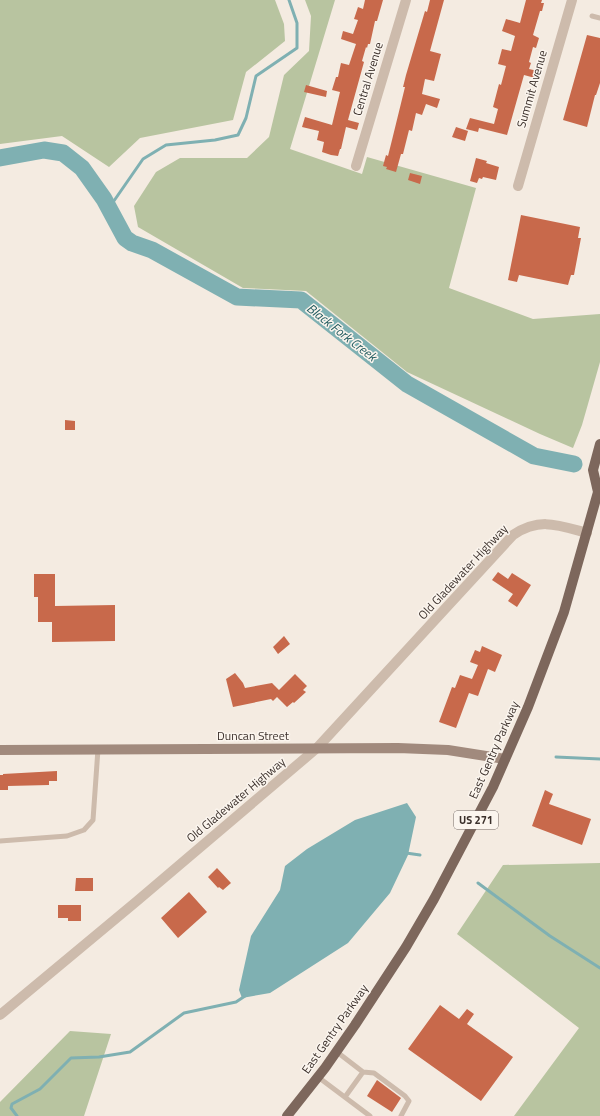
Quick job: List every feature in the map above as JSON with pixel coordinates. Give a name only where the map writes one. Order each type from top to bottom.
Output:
[{"type":"main road","name":"East Gentry Parkway","points":[[287,1116],[337,1052],[387,977],[434,899],[489,794],[528,707],[561,619],[599,491],[593,470],[600,444]]},
{"type":"street","name":"Central Avenue","points":[[356,166],[406,0]]},
{"type":"street","name":"Summit Avenue","points":[[518,186],[572,0]]},
{"type":"street","name":"Old Gladewater Highway","points":[[0,1015],[317,748],[513,535],[527,527],[545,523],[587,533]]},
{"type":"street","name":"Duncan Street","points":[[0,750],[398,748],[448,750],[505,759]]},
{"type":"lane","points":[[592,16],[600,18]]},
{"type":"lane","points":[[0,841],[67,836],[84,830],[93,820],[98,749]]},
{"type":"lane","points":[[337,1052],[363,1072],[374,1074],[405,1096],[409,1101],[401,1116]]},
{"type":"lane","points":[[345,1097],[363,1072]]},
{"type":"lane","points":[[318,1077],[370,1116]]},
{"type":"green space","points":[[0,0],[275,0],[284,24],[285,41],[246,72],[233,120],[140,138],[109,167],[62,136],[0,144]]},
{"type":"green space","points":[[305,0],[335,0],[290,149],[362,174],[367,157],[476,188],[449,288],[533,319],[600,314],[600,362],[582,425],[573,448],[407,372],[306,291],[243,288],[138,227],[134,206],[156,172],[180,158],[247,158],[269,137],[284,75],[309,51],[311,16]]},
{"type":"green space","points":[[600,863],[600,1116],[514,1116],[579,1028],[457,934],[503,865]]},
{"type":"green space","points":[[70,1031],[111,1034],[84,1116],[0,1116],[0,1102]]},
{"type":"water","points":[[407,803],[416,817],[408,855],[390,893],[348,943],[270,993],[242,998],[239,990],[251,936],[280,890],[285,866],[307,849],[355,820]]},
{"type":"building","points":[[365,0],[383,0],[377,21],[375,21],[370,44],[368,44],[367,48],[366,47],[362,61],[364,62],[348,120],[359,123],[357,130],[346,127],[338,156],[331,155],[322,152],[324,142],[317,140],[319,131],[302,127],[305,117],[332,125],[340,92],[332,90],[336,77],[338,77],[341,63],[349,65],[356,44],[341,39],[343,31],[353,34],[358,20],[354,19],[358,7],[363,9]]},
{"type":"building","points":[[430,0],[444,0],[430,51],[441,54],[434,81],[425,79],[422,94],[440,99],[437,108],[426,104],[422,115],[416,113],[412,131],[409,130],[403,154],[401,154],[396,172],[386,169],[387,167],[383,166],[386,155],[388,156],[405,87],[403,87],[406,75],[425,11],[427,12]]},
{"type":"building","points":[[526,0],[542,0],[541,3],[544,3],[533,35],[539,38],[536,48],[533,47],[529,62],[531,63],[529,69],[538,71],[535,78],[524,75],[507,135],[479,128],[478,132],[466,129],[470,118],[494,124],[498,109],[493,107],[499,84],[501,85],[506,66],[498,64],[502,49],[511,51],[515,36],[502,31],[506,19],[520,23]]},
{"type":"building","points":[[587,35],[600,38],[600,83],[595,95],[587,127],[563,120]]},
{"type":"building","points":[[306,85],[327,91],[326,97],[304,92]]},
{"type":"building","points":[[456,127],[468,131],[465,141],[452,137]]},
{"type":"building","points":[[476,158],[487,161],[486,163],[499,167],[496,180],[483,177],[482,179],[479,178],[477,183],[470,181]]},
{"type":"building","points":[[410,173],[422,176],[420,184],[408,180]]},
{"type":"building","points":[[521,215],[580,227],[578,238],[581,238],[574,275],[571,275],[568,285],[519,275],[517,282],[508,280]]},
{"type":"building","points":[[65,420],[75,421],[75,430],[65,430]]},
{"type":"building","points":[[498,572],[508,579],[512,573],[531,585],[517,607],[508,601],[513,594],[492,580]]},
{"type":"building","points":[[34,574],[55,574],[55,606],[115,605],[115,641],[52,642],[52,622],[38,622],[38,597],[34,597]]},
{"type":"building","points":[[284,636],[290,644],[278,654],[273,647]]},
{"type":"building","points":[[482,646],[502,655],[495,672],[488,669],[478,696],[469,693],[456,728],[439,722],[452,687],[455,688],[460,675],[472,679],[478,665],[470,662],[475,650],[480,652]]},
{"type":"building","points":[[235,673],[245,688],[272,683],[279,690],[295,674],[307,686],[303,690],[306,692],[287,707],[277,697],[273,701],[271,699],[233,707],[226,679]]},
{"type":"building","points":[[57,771],[57,781],[49,781],[49,785],[8,786],[8,790],[0,790],[0,775],[3,774]]},
{"type":"building","points":[[545,790],[553,794],[549,804],[591,819],[582,845],[532,826]]},
{"type":"building","points":[[217,868],[231,883],[223,890],[219,887],[218,888],[208,877]]},
{"type":"building","points":[[76,878],[93,878],[93,891],[75,891]]},
{"type":"building","points":[[189,892],[207,912],[178,938],[161,918]]},
{"type":"building","points":[[58,905],[81,905],[81,921],[68,921],[68,918],[58,918]]},
{"type":"building","points":[[440,1005],[459,1019],[467,1009],[474,1014],[467,1024],[513,1057],[481,1101],[408,1049]]},
{"type":"building","points":[[377,1080],[401,1098],[392,1112],[367,1096]]},
{"type":"waterway","points":[[109,208],[143,159],[166,145],[215,140],[238,135],[246,118],[256,76],[297,48],[297,23],[289,0]]},
{"type":"waterway","name":"Black Fork Creek","points":[[0,158],[44,150],[63,153],[82,168],[104,199],[125,238],[132,243],[152,250],[237,297],[301,300],[407,384],[534,456],[574,464]]},
{"type":"waterway","points":[[556,757],[600,759]]},
{"type":"waterway","points":[[406,853],[420,855]]},
{"type":"waterway","points":[[478,883],[550,936],[600,968]]},
{"type":"waterway","points":[[17,1116],[11,1108],[12,1104],[40,1089],[71,1058],[99,1057],[130,1052],[184,1013],[236,1002],[245,996]]}]
